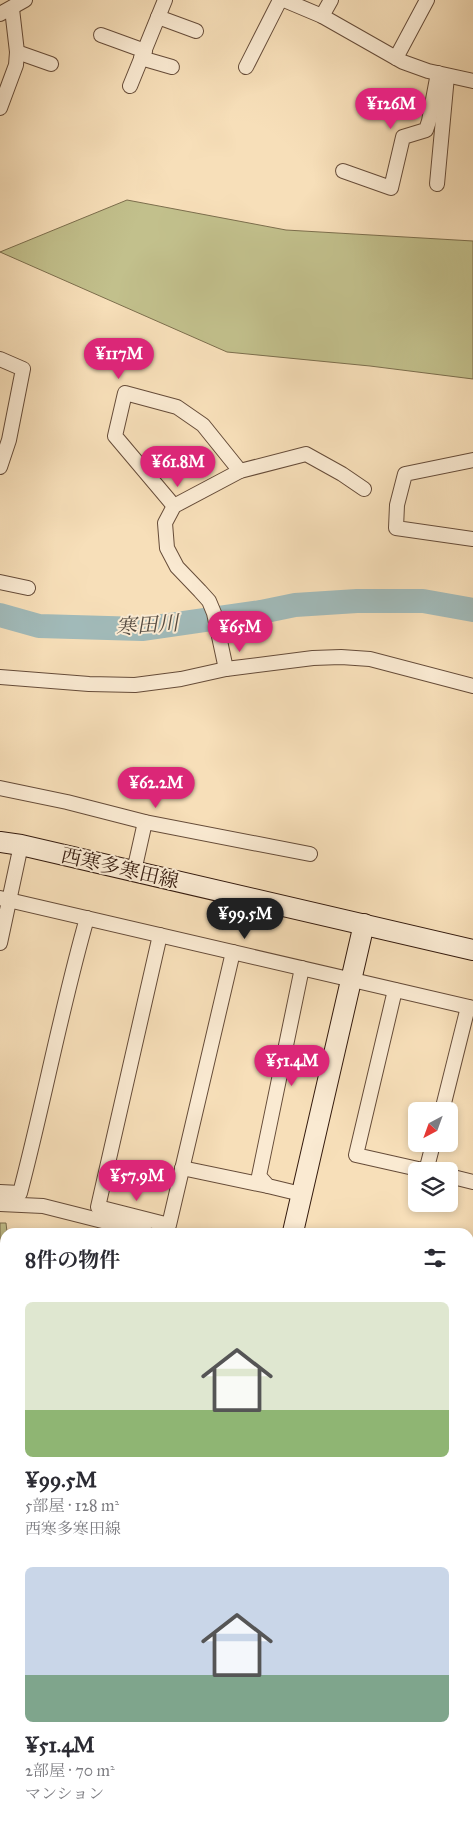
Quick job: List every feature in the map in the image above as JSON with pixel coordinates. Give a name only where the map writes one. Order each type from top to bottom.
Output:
[{"type":"main road","name":"西寒多寒田線","points":[[0,842],[21,845],[473,950]]},
{"type":"main road","points":[[293,1228],[364,924]]},
{"type":"street","points":[[0,108],[16,65],[17,52],[6,12],[25,0]]},
{"type":"street","points":[[130,86],[165,0]]},
{"type":"street","points":[[246,67],[280,0]]},
{"type":"street","points":[[284,0],[322,16],[396,58],[442,74],[473,81]]},
{"type":"street","points":[[322,16],[331,0]]},
{"type":"street","points":[[396,58],[427,0]]},
{"type":"street","points":[[158,17],[196,31]]},
{"type":"street","points":[[101,35],[172,67]]},
{"type":"street","points":[[17,52],[50,64]]},
{"type":"street","points":[[342,171],[391,188],[403,137],[426,130],[442,74]]},
{"type":"street","points":[[437,184],[442,74]]},
{"type":"street","points":[[0,359],[23,369],[4,438],[0,467]]},
{"type":"street","points":[[174,506],[115,436],[125,393],[177,407],[203,425],[240,471]]},
{"type":"street","points":[[226,669],[214,613],[209,601],[177,567],[167,548],[165,523],[174,506],[240,471],[306,454],[364,488]]},
{"type":"street","points":[[473,460],[405,474],[397,504],[396,528],[473,539]]},
{"type":"street","points":[[0,582],[28,588]]},
{"type":"street","points":[[0,677],[89,684],[135,685],[180,679],[226,669],[313,658],[360,658],[404,667],[473,686]]},
{"type":"street","points":[[0,788],[67,802],[145,822],[310,854]]},
{"type":"street","points":[[134,871],[145,822]]},
{"type":"street","points":[[0,943],[5,899],[21,845]]},
{"type":"street","points":[[5,899],[471,1008],[445,1102]]},
{"type":"street","points":[[0,1192],[20,1193],[32,1149],[75,959],[87,918]]},
{"type":"street","points":[[160,935],[98,1207],[169,1225],[233,952]]},
{"type":"street","points":[[268,1186],[259,1176],[302,968]]},
{"type":"street","points":[[395,990],[356,1155],[408,1167]]},
{"type":"street","points":[[182,1168],[302,1194]]},
{"type":"street","points":[[458,1178],[473,1182]]},
{"type":"street","points":[[0,1204],[43,1206],[130,1228]]},
{"type":"shaded area","points":[[127,200],[286,230],[473,241],[473,379],[370,366],[227,352],[0,252]]},
{"type":"shaded area","points":[[0,1223],[6,1223],[7,1228],[0,1228]]},
{"type":"waterway","name":"寒田川","points":[[0,615],[39,626],[142,629],[261,612],[295,605],[357,601],[423,601],[473,610]]}]
